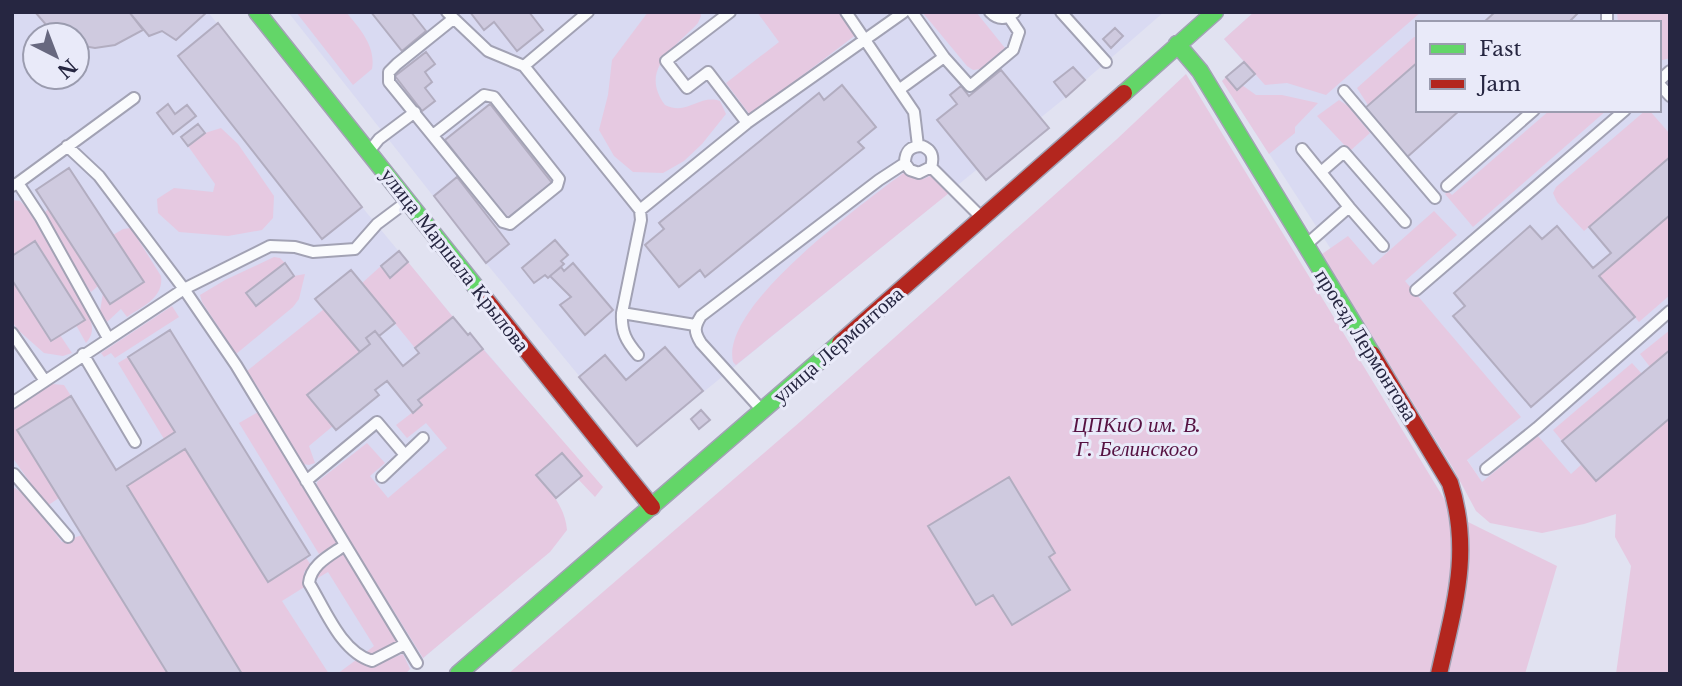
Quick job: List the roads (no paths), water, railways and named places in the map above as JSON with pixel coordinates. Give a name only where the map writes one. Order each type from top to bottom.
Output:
[{"type":"street","name":"улица Маршала Крылова","points":[[257,12],[652,508]]},
{"type":"street","name":"улица Лермонтова","points":[[458,674],[983,219],[1126,85],[1214,12]]},
{"type":"street","name":"проезд Лермонтова","points":[[1177,44],[1200,71],[1450,483],[1461,525],[1462,563],[1439,674]]},
{"type":"lane","points":[[524,66],[588,12]]},
{"type":"lane","points":[[730,12],[666,61],[687,89],[708,72],[747,123]]},
{"type":"lane","points":[[846,12],[914,112],[918,146]]},
{"type":"lane","points":[[640,210],[747,123],[904,12]]},
{"type":"lane","points":[[912,12],[944,57],[970,86],[1013,50],[1019,32],[1012,15],[997,18],[990,12]]},
{"type":"lane","points":[[1061,12],[1106,62]]},
{"type":"lane","points":[[433,135],[484,95],[494,97],[559,179],[557,186],[510,224],[503,222],[390,82],[390,72],[397,64],[450,15],[488,51],[524,66],[640,210],[641,220],[622,313],[623,335],[638,355]]},
{"type":"lane","points":[[900,89],[944,57]]},
{"type":"lane","points":[[1343,91],[1435,198]]},
{"type":"lane","points":[[108,338],[41,218],[15,184],[134,98]]},
{"type":"lane","points":[[369,151],[379,139],[415,112]]},
{"type":"lane","points":[[1447,186],[1532,112]]},
{"type":"lane","points":[[1416,290],[1623,112]]},
{"type":"lane","points":[[68,146],[99,176],[184,289],[236,365],[416,663]]},
{"type":"lane","points":[[763,411],[695,334],[695,325],[701,316],[905,163],[908,151],[918,146],[926,148],[932,154],[931,167],[983,219]]},
{"type":"lane","points":[[1302,149],[1383,246]]},
{"type":"lane","points":[[1321,172],[1344,152],[1405,222]]},
{"type":"lane","points":[[905,163],[915,173],[931,167]]},
{"type":"lane","points":[[12,403],[184,289],[270,246],[295,247],[313,252],[355,249],[377,225],[408,200]]},
{"type":"lane","points":[[1305,246],[1349,207]]},
{"type":"lane","points":[[1486,469],[1537,428],[1670,311]]},
{"type":"lane","points":[[622,313],[695,325]]},
{"type":"lane","points":[[12,333],[45,381]]},
{"type":"lane","points":[[83,354],[135,442]]},
{"type":"lane","points":[[306,481],[377,422],[405,455]]},
{"type":"lane","points":[[382,477],[423,438]]},
{"type":"lane","points":[[13,474],[68,537]]},
{"type":"lane","points":[[345,545],[320,562],[310,575],[309,583],[343,639],[360,657],[372,661],[405,644]]},
{"type":"park label","name":"ЦПКиО им. В. Г. Белинского","points":[[1137,437]]}]
